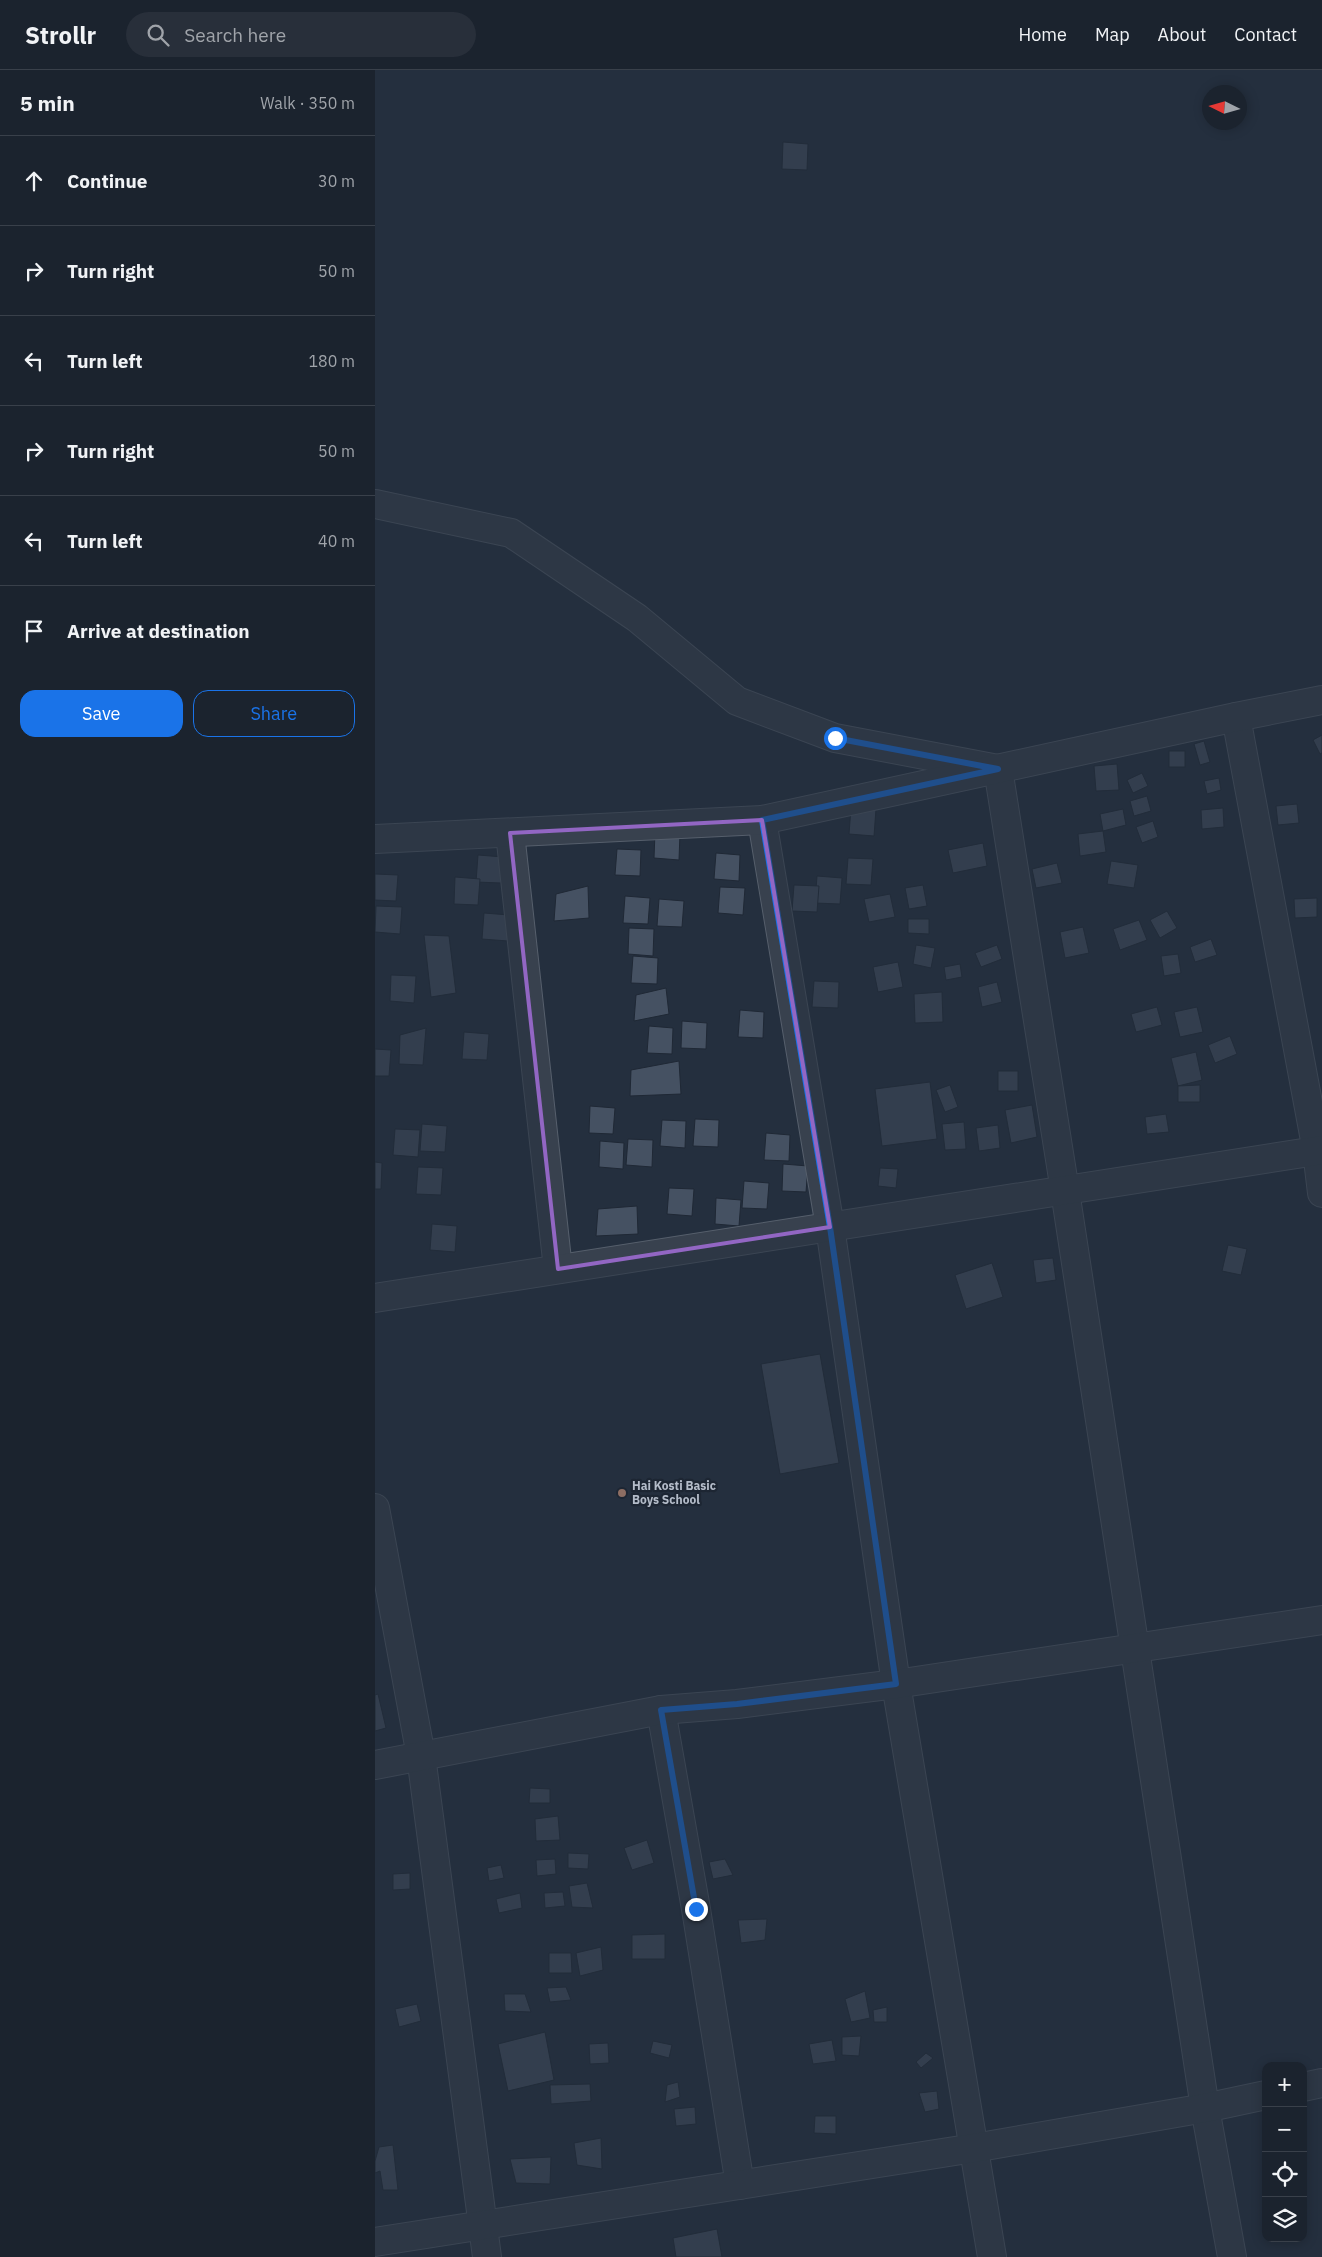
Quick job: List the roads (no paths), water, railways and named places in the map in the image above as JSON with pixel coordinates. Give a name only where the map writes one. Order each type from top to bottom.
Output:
[{"type":"street","points":[[375,504],[511,533],[637,618],[737,701],[835,738],[998,769]]},
{"type":"street","points":[[375,839],[762,820],[1322,700]]},
{"type":"street","points":[[1236,717],[1319,1151],[1322,1193]]},
{"type":"street","points":[[998,769],[1065,1190],[1205,2108],[1232,2257]]},
{"type":"street","points":[[762,820],[830,1227],[896,1684],[992,2257]]},
{"type":"street","points":[[510,833],[558,1270]]},
{"type":"street","points":[[375,1298],[1319,1151]]},
{"type":"street","points":[[375,1508],[421,1756],[487,2257]]},
{"type":"street","points":[[375,1764],[661,1710],[737,1704],[896,1684],[1322,1620]]},
{"type":"street","points":[[661,1710],[696,1909],[740,2185]]},
{"type":"street","points":[[1307,2086],[1322,2083]]},
{"type":"street","points":[[375,2242],[974,2148],[1205,2108],[1262,2096]]},
{"type":"place","name":"Hai Kosti Basic Boys School","points":[[622,1493]]}]
